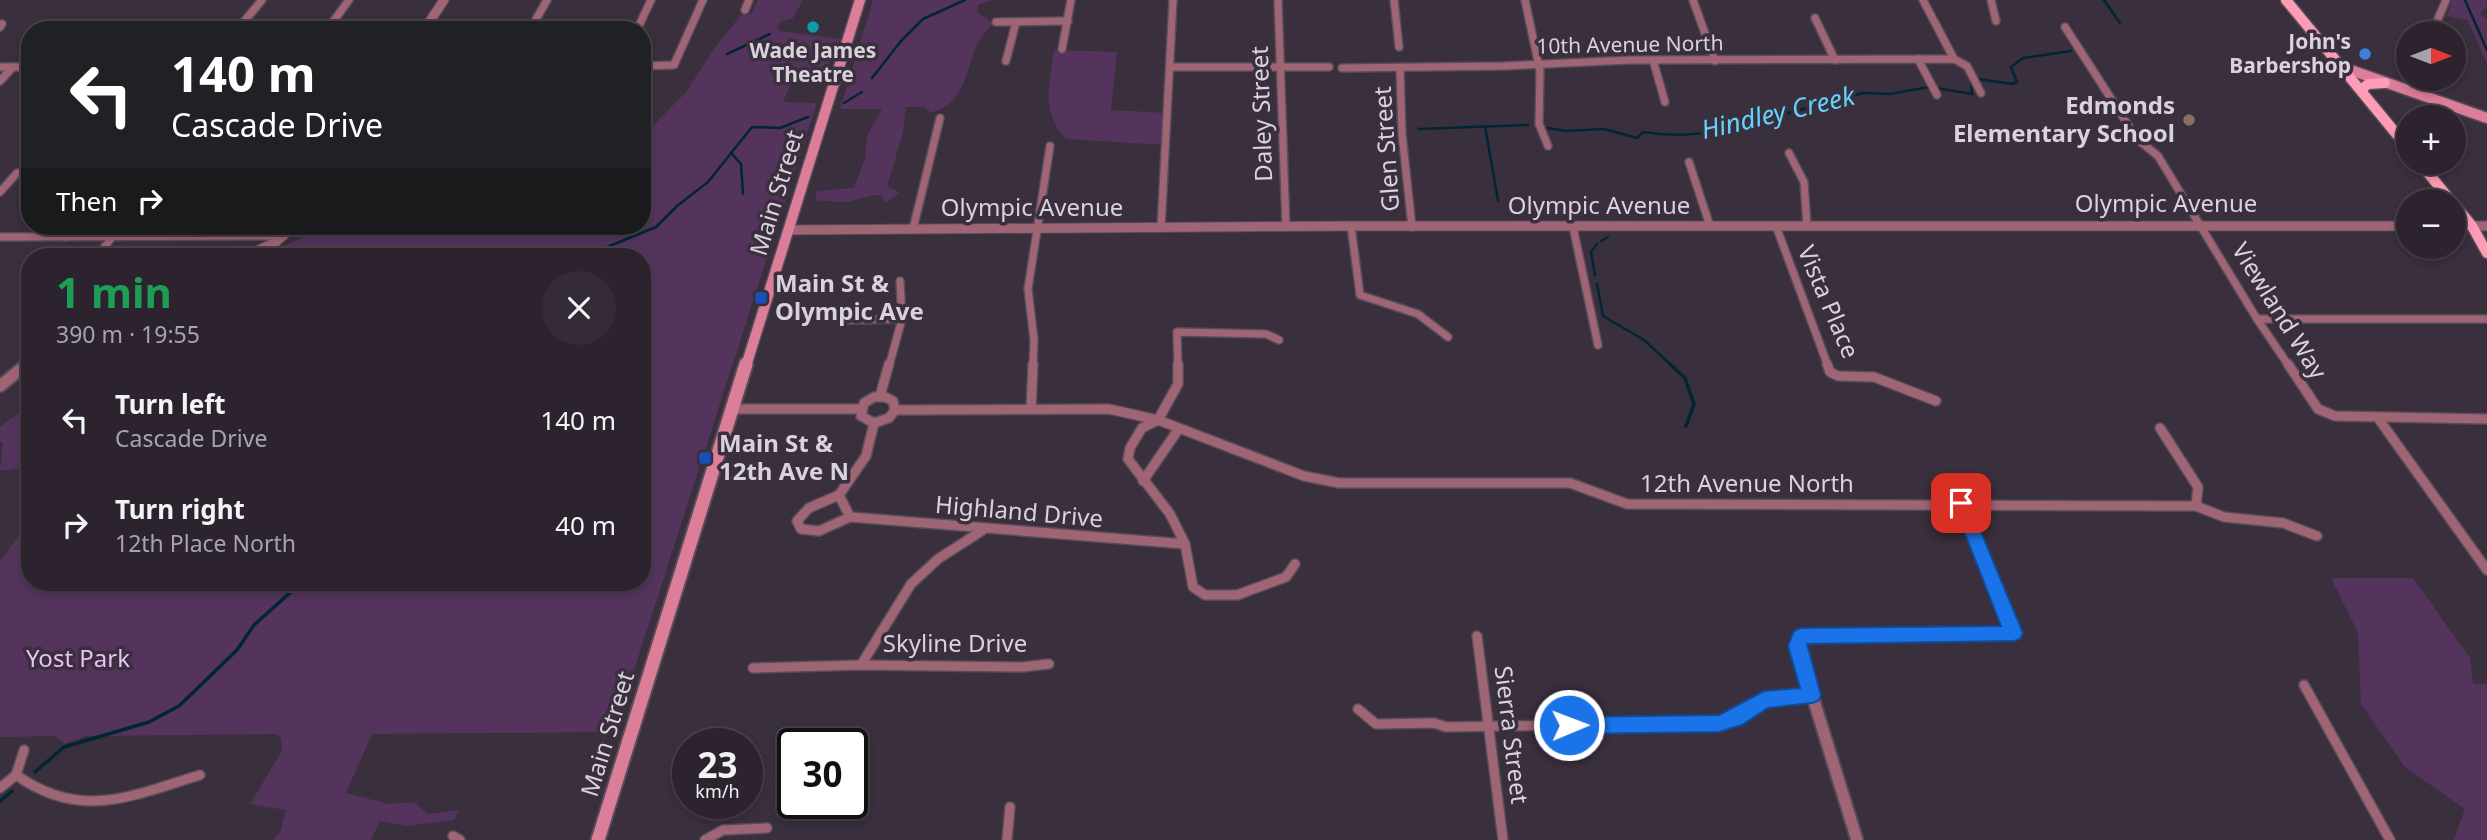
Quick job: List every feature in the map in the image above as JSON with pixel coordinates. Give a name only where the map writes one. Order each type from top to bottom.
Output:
[{"type":"main road","name":"Main Street","points":[[598,840],[860,0]]},
{"type":"main road","points":[[2286,0],[2396,133]]},
{"type":"main road","points":[[2342,67],[2385,83]]},
{"type":"main road","points":[[2361,90],[2368,84],[2409,86],[2487,118]]},
{"type":"main road","points":[[2430,175],[2441,189]]},
{"type":"main road","points":[[2466,219],[2487,253]]},
{"type":"street","points":[[244,21],[262,0]]},
{"type":"street","points":[[334,21],[349,0]]},
{"type":"street","points":[[430,21],[444,0]]},
{"type":"street","points":[[535,21],[547,0]]},
{"type":"street","points":[[641,21],[651,0]]},
{"type":"street","points":[[651,66],[674,65],[703,0]]},
{"type":"street","points":[[745,10],[750,0]]},
{"type":"street","points":[[1062,50],[1071,0]]},
{"type":"street","points":[[1161,228],[1173,0]]},
{"type":"street","name":"Daley Street","points":[[1278,0],[1286,227]]},
{"type":"street","points":[[1394,0],[1399,47]]},
{"type":"street","points":[[1525,0],[1541,76],[1536,110],[1539,130],[1549,146]]},
{"type":"street","points":[[1693,0],[1715,61]]},
{"type":"street","points":[[1923,0],[1954,59],[1967,66],[1982,93]]},
{"type":"street","points":[[1991,0],[1996,21]]},
{"type":"street","points":[[2437,21],[2446,0]]},
{"type":"street","points":[[1815,18],[1835,61]]},
{"type":"street","points":[[996,22],[1068,22]]},
{"type":"street","points":[[1006,61],[1016,22]]},
{"type":"street","name":"Viewland Way","points":[[2065,27],[2137,139],[2158,156],[2203,225],[2257,319],[2318,409],[2335,416],[2378,418]]},
{"type":"street","points":[[1919,59],[1937,95]]},
{"type":"street","name":"10th Avenue North","points":[[1342,68],[1653,60],[1954,59]]},
{"type":"street","points":[[1653,60],[1665,102]]},
{"type":"street","points":[[1170,66],[1329,66]]},
{"type":"street","points":[[0,67],[21,67]]},
{"type":"street","points":[[0,80],[13,67]]},
{"type":"street","name":"Glen Street","points":[[1400,68],[1402,134],[1412,227]]},
{"type":"street","points":[[913,229],[940,118]]},
{"type":"street","points":[[1031,408],[1034,340],[1028,289],[1050,146]]},
{"type":"street","points":[[1789,153],[1804,182],[1807,226]]},
{"type":"street","points":[[1689,162],[1710,226]]},
{"type":"street","points":[[0,192],[17,173]]},
{"type":"street","points":[[1351,226],[1360,295],[1416,312],[1434,323],[1448,337]]},
{"type":"street","name":"Olympic Avenue","points":[[789,230],[1351,226],[2396,226]]},
{"type":"street","name":"Vista Place","points":[[1776,226],[1830,372],[1838,376],[1874,377],[1936,401]]},
{"type":"street","points":[[2466,226],[2487,226]]},
{"type":"street","points":[[1573,227],[1598,345]]},
{"type":"street","points":[[0,237],[285,236]]},
{"type":"street","points":[[262,248],[285,236]]},
{"type":"street","points":[[103,248],[112,237]]},
{"type":"street","points":[[880,396],[902,319],[900,281]]},
{"type":"street","points":[[848,320],[902,319]]},
{"type":"street","points":[[2257,319],[2487,319]]},
{"type":"street","points":[[1279,340],[1266,334],[1177,332],[1178,384],[1158,420],[1142,428],[1130,448],[1128,459],[1170,514],[1185,544],[1193,587],[1205,596],[1237,595],[1286,577],[1294,564]]},
{"type":"street","points":[[1,384],[21,369]]},
{"type":"street","points":[[733,409],[861,409],[869,400],[880,396],[890,398],[895,410],[890,418],[874,423],[864,419],[861,409]]},
{"type":"street","name":"12th Avenue North","points":[[895,410],[1109,410],[1158,420],[1178,430],[1304,476],[1339,483],[1570,483],[1628,504],[1961,503],[2196,506],[2224,517],[2283,523],[2316,536]]},
{"type":"street","points":[[2378,418],[2487,419]]},
{"type":"street","points":[[2378,418],[2487,570]]},
{"type":"street","points":[[839,495],[850,517],[819,531],[801,529],[797,521],[809,508],[839,495],[866,456],[874,423]]},
{"type":"street","points":[[2160,428],[2198,487],[2196,506]]},
{"type":"street","points":[[1143,481],[1178,430]]},
{"type":"street","points":[[1857,840],[1797,646],[1800,636],[2014,633],[1961,503]]},
{"type":"street","name":"Highland Drive","points":[[850,517],[985,530],[1185,544]]},
{"type":"street","name":"Skyline Drive","points":[[861,666],[911,584],[938,559],[985,530]]},
{"type":"street","name":"Sierra Street","points":[[1477,636],[1503,840]]},
{"type":"street","name":"Skyline Drive","points":[[753,668],[1021,667],[1049,664]]},
{"type":"street","points":[[2304,685],[2390,840]]},
{"type":"street","points":[[1358,709],[1376,724],[1489,726],[1719,723],[1735,719],[1764,700],[1812,695]]},
{"type":"street","points":[[0,788],[16,775],[24,750]]},
{"type":"street","points":[[16,775],[45,794],[81,803],[116,798],[200,775]]},
{"type":"street","points":[[1007,840],[1010,807]]},
{"type":"street","points":[[705,840],[723,830],[767,828]]},
{"type":"green space","name":"Yost Park","points":[[758,0],[803,0],[793,18],[782,21],[777,27],[780,31],[840,39],[825,73],[795,73],[783,102],[815,103],[816,106],[614,732],[372,734],[346,793],[389,804],[414,802],[428,814],[459,810],[454,820],[407,826],[380,821],[371,840],[273,840],[280,832],[286,810],[250,804],[282,751],[281,738],[276,734],[85,736],[65,744],[55,736],[0,737],[0,562],[21,532],[21,591],[651,591],[651,248],[280,248],[308,235],[651,235],[651,128],[686,92],[741,15],[751,14]]},
{"type":"green space","points":[[873,0],[992,0],[978,5],[977,12],[993,24],[976,47],[956,97],[932,113],[924,107],[906,107],[903,133],[887,186],[900,193],[885,203],[881,195],[845,202],[815,201],[817,191],[854,188],[865,158],[867,136],[882,109],[840,109]]},
{"type":"green space","points":[[2452,0],[2487,0],[2487,6],[2480,14],[2487,19],[2487,64],[2468,20],[2447,16]]},
{"type":"green space","points":[[1054,50],[1117,52],[1111,110],[1167,113],[1166,145],[1066,139],[1058,129],[1050,108],[1049,86]]},
{"type":"green space","points":[[21,412],[21,469],[0,470],[3,443],[0,441],[0,427]]},
{"type":"green space","points":[[2331,578],[2413,578],[2470,658],[2473,684],[2487,684],[2487,840],[2454,840],[2465,809],[2405,767],[2361,704],[2358,633]]},
{"type":"waterway","points":[[872,78],[901,41],[923,19],[965,0]]},
{"type":"waterway","points":[[2104,0],[2120,23]]},
{"type":"waterway","points":[[2465,0],[2487,50]]},
{"type":"waterway","points":[[727,54],[770,34]]},
{"type":"waterway","points":[[1979,79],[2012,84],[2017,82],[2011,67],[2023,58],[2071,51]]},
{"type":"waterway","name":"Hindley Creek","points":[[1937,88],[1972,94],[1971,81]]},
{"type":"waterway","name":"Hindley Creek","points":[[1548,128],[1567,131],[1604,129],[1637,138],[1643,132],[1696,134],[1750,125],[1751,118],[1770,118],[1863,93],[1890,94],[1929,87]]},
{"type":"waterway","points":[[844,103],[862,92]]},
{"type":"waterway","points":[[731,153],[752,127],[780,128],[808,117]]},
{"type":"waterway","name":"Hindley Creek","points":[[1485,127],[1528,125]]},
{"type":"waterway","name":"Hindley Creek","points":[[1419,129],[1485,127]]},
{"type":"waterway","points":[[1485,127],[1498,201]]},
{"type":"waterway","points":[[651,229],[708,182],[731,153]]},
{"type":"waterway","points":[[731,153],[741,164],[743,194]]},
{"type":"waterway","points":[[607,248],[636,235]]},
{"type":"waterway","name":"Hindley Creek","points":[[1601,241],[1608,237]]},
{"type":"waterway","name":"Hindley Creek","points":[[1595,275],[1591,252],[1597,244]]},
{"type":"waterway","name":"Hindley Creek","points":[[1597,284],[1603,316],[1644,340],[1672,366]]},
{"type":"waterway","name":"Hindley Creek","points":[[1670,364],[1685,378],[1694,404],[1686,426]]},
{"type":"waterway","points":[[35,772],[64,747],[149,722],[179,706],[237,650],[254,625],[292,591]]},
{"type":"waterway","points":[[0,801],[12,791]]},
{"type":"place","name":"Wade James Theatre","points":[[813,27]]},
{"type":"place","name":"John's Barbershop","points":[[2365,54]]},
{"type":"place","name":"Edmonds Elementary School","points":[[2189,120]]},
{"type":"place","name":"Main St & Olympic Ave","points":[[761,298]]},
{"type":"place","name":"Main St & 12th Ave N","points":[[705,458]]},
{"type":"route","points":[[1569,725],[1719,723],[1735,719],[1764,700],[1781,696],[1812,695],[1797,646],[1800,636],[2014,633],[1961,503]]}]
